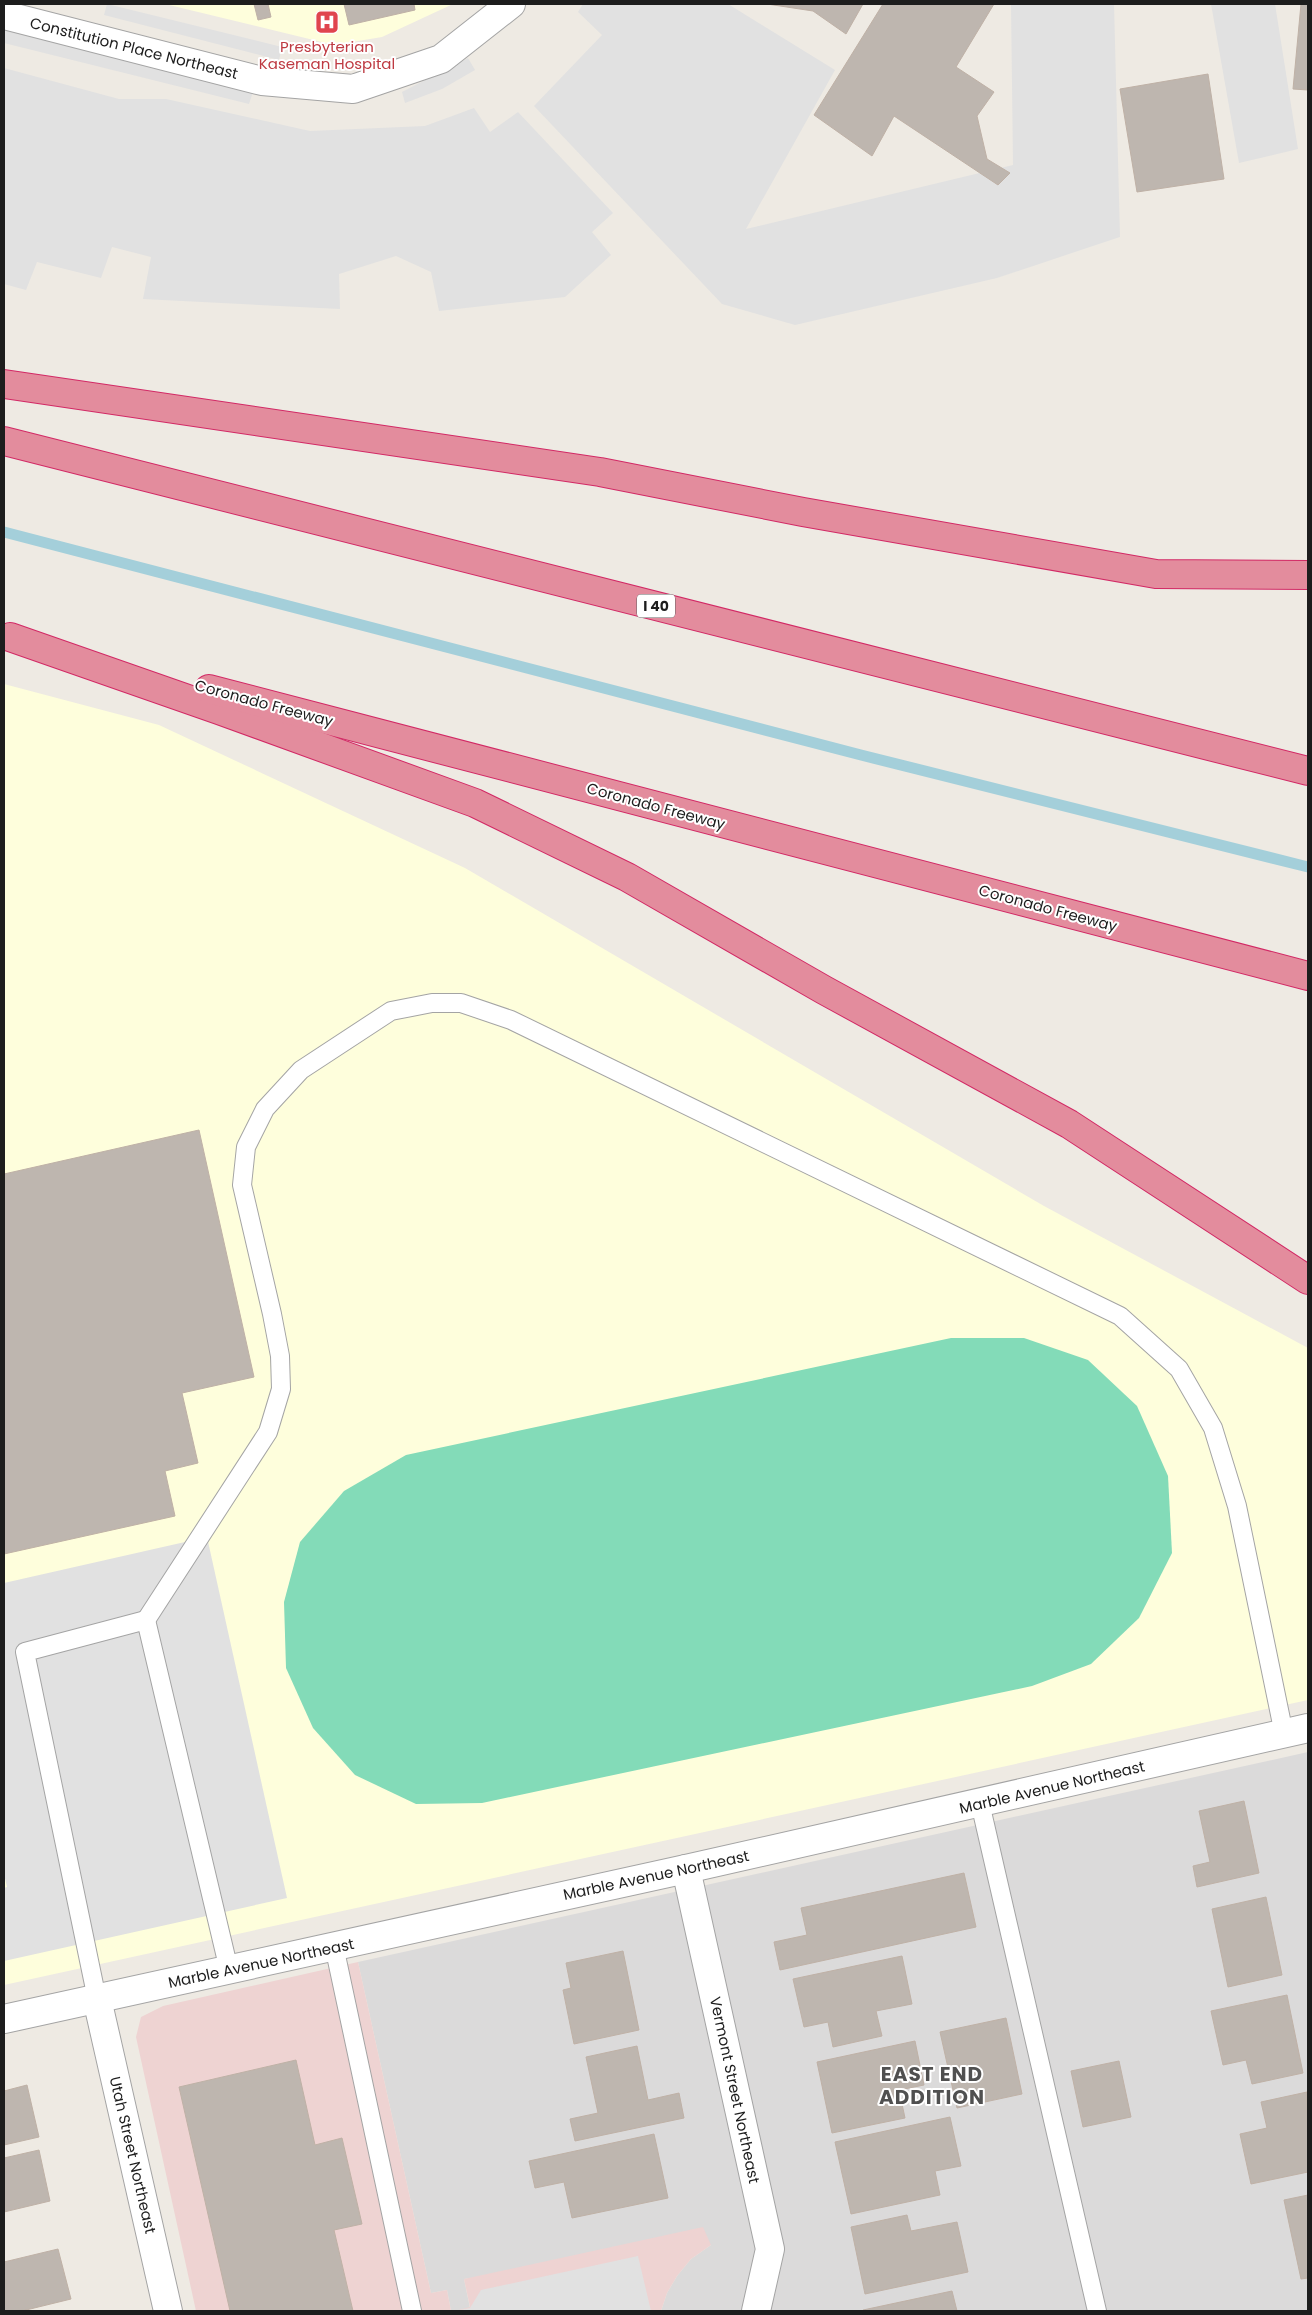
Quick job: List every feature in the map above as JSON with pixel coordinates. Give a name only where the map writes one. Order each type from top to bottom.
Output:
[{"type":"highway","points":[[4,384],[600,472],[803,512],[1156,574],[1308,575]]},
{"type":"highway","name":"I 40","points":[[4,441],[1308,771]]},
{"type":"highway","points":[[7,636],[228,713],[475,803],[626,877],[824,990],[1070,1124],[1308,1280]]},
{"type":"highway","name":"Coronado Freeway","points":[[7,636],[1308,976]]},
{"type":"street","name":"Constitution Place Northeast","points":[[4,15],[262,81],[353,89],[441,59],[511,4]]},
{"type":"street","name":"Marble Avenue Northeast","points":[[4,2019],[686,1869],[1296,1731]]},
{"type":"street","name":"Vermont Street Northeast","points":[[686,1869],[770,2249],[756,2311]]},
{"type":"street","name":"Utah Street Northeast","points":[[97,1998],[168,2311]]},
{"type":"lane","points":[[97,1998],[26,1652],[146,1620],[268,1432],[281,1389],[280,1356],[242,1185],[246,1147],[265,1109],[301,1070],[391,1011],[432,1003],[461,1004],[511,1020],[1120,1316],[1179,1368],[1213,1428],[1237,1506],[1296,1731]]},
{"type":"lane","points":[[146,1620],[229,1970]]},
{"type":"lane","points":[[980,1803],[1097,2311]]},
{"type":"lane","points":[[334,1946],[412,2311]]},
{"type":"shaded area","points":[[107,4],[282,47],[279,60],[104,15]]},
{"type":"shaded area","name":"Presbyterian Kaseman Hospital","points":[[165,4],[453,4],[382,37],[334,45]]},
{"type":"shaded area","points":[[583,4],[728,4],[835,70],[746,229],[1013,165],[1011,4],[1114,4],[1120,237],[997,278],[795,325],[722,304],[534,106],[602,35],[578,12]]},
{"type":"shaded area","points":[[1211,4],[1275,4],[1298,149],[1239,163]]},
{"type":"shaded area","points":[[4,30],[253,92],[249,104],[4,43]]},
{"type":"shaded area","points":[[468,58],[475,70],[442,89],[405,103],[402,92]]},
{"type":"shaded area","points":[[4,68],[119,99],[166,99],[310,131],[425,126],[474,108],[490,132],[518,112],[613,213],[592,232],[611,255],[565,297],[439,311],[431,272],[396,256],[339,274],[340,309],[143,299],[151,257],[112,247],[101,278],[37,262],[26,290],[4,284]]},
{"type":"shaded area","points":[[4,684],[159,725],[465,868],[1044,1206],[1308,1348],[1308,1700],[4,1985]]},
{"type":"shaded area","points":[[207,1537],[287,1898],[4,1961],[4,1888],[7,1887],[4,1874],[4,1583]]},
{"type":"shaded area","points":[[1308,1752],[1308,2311],[661,2311],[667,2293],[677,2276],[691,2259],[711,2245],[464,2279],[470,2308],[455,2311],[451,2311],[447,2290],[431,2293],[358,1962]]},
{"type":"shaded area","points":[[358,1962],[431,2293],[447,2290],[451,2311],[196,2311],[136,2037],[141,2017],[163,2006]]},
{"type":"shaded area","points":[[703,2227],[711,2245],[691,2259],[677,2276],[667,2293],[661,2311],[455,2311],[470,2307],[464,2279]]},
{"type":"shaded area","points":[[638,2256],[651,2311],[455,2311],[470,2308],[481,2290]]},
{"type":"green space","points":[[951,1338],[1024,1338],[1088,1360],[1137,1406],[1168,1476],[1172,1553],[1139,1618],[1091,1664],[1032,1686],[482,1803],[416,1804],[355,1775],[313,1728],[286,1668],[284,1602],[300,1542],[344,1491],[406,1455]]},
{"type":"building","points":[[254,4],[268,4],[271,17],[258,20]]},
{"type":"building","points":[[344,4],[414,4],[415,10],[349,25]]},
{"type":"building","points":[[767,4],[863,4],[846,34],[813,11]]},
{"type":"building","points":[[883,4],[994,4],[956,67],[994,92],[977,116],[987,159],[1010,173],[998,185],[894,116],[872,156],[814,115]]},
{"type":"building","points":[[1301,4],[1308,4],[1308,90],[1293,89]]},
{"type":"building","points":[[1208,74],[1224,179],[1137,192],[1120,89]]},
{"type":"building","points":[[199,1130],[254,1377],[182,1393],[198,1463],[165,1471],[175,1516],[4,1554],[4,1174]]},
{"type":"building","points":[[1244,1801],[1259,1873],[1197,1887],[1193,1866],[1210,1862],[1199,1811]]},
{"type":"building","points":[[964,1873],[976,1927],[780,1970],[774,1942],[807,1935],[801,1908]]},
{"type":"building","points":[[1266,1897],[1282,1975],[1228,1987],[1212,1909]]},
{"type":"building","points":[[623,1951],[639,2030],[574,2044],[563,1990],[571,1988],[566,1963]]},
{"type":"building","points":[[902,1956],[912,2004],[876,2011],[882,2036],[833,2047],[828,2022],[804,2027],[793,1979]]},
{"type":"building","points":[[1287,1995],[1303,2073],[1252,2084],[1246,2060],[1223,2065],[1211,2011]]},
{"type":"building","points":[[1006,2018],[1022,2094],[957,2108],[940,2032]]},
{"type":"building","points":[[915,2041],[924,2085],[899,2090],[905,2118],[832,2133],[817,2062]]},
{"type":"building","points":[[637,2046],[648,2100],[679,2093],[684,2118],[575,2141],[570,2119],[598,2113],[586,2057]]},
{"type":"building","points":[[296,2060],[315,2145],[342,2138],[362,2224],[334,2230],[353,2311],[230,2311],[179,2087]]},
{"type":"building","points":[[1119,2061],[1131,2117],[1083,2127],[1071,2071]]},
{"type":"building","points":[[27,2085],[39,2137],[4,2145],[4,2091]]},
{"type":"building","points":[[1307,2092],[1308,2172],[1251,2184],[1240,2134],[1267,2128],[1261,2102]]},
{"type":"building","points":[[950,2117],[961,2166],[935,2171],[940,2195],[851,2214],[835,2142]]},
{"type":"building","points":[[654,2134],[668,2198],[572,2218],[564,2182],[535,2188],[529,2161]]},
{"type":"building","points":[[39,2150],[50,2201],[4,2212],[4,2158]]},
{"type":"building","points":[[1308,2195],[1308,2278],[1301,2279],[1284,2200]]},
{"type":"building","points":[[907,2215],[911,2231],[957,2222],[968,2272],[865,2294],[851,2227]]},
{"type":"building","points":[[58,2249],[71,2299],[22,2311],[4,2311],[4,2262]]},
{"type":"building","points":[[952,2291],[957,2311],[863,2311],[863,2310]]},
{"type":"waterway","points":[[4,532],[861,755],[1308,867]]},
{"type":"place","name":"Presbyterian Kaseman Hospital","points":[[327,22]]},
{"type":"district","name":"EAST END ADDITION","points":[[932,2086]]}]
